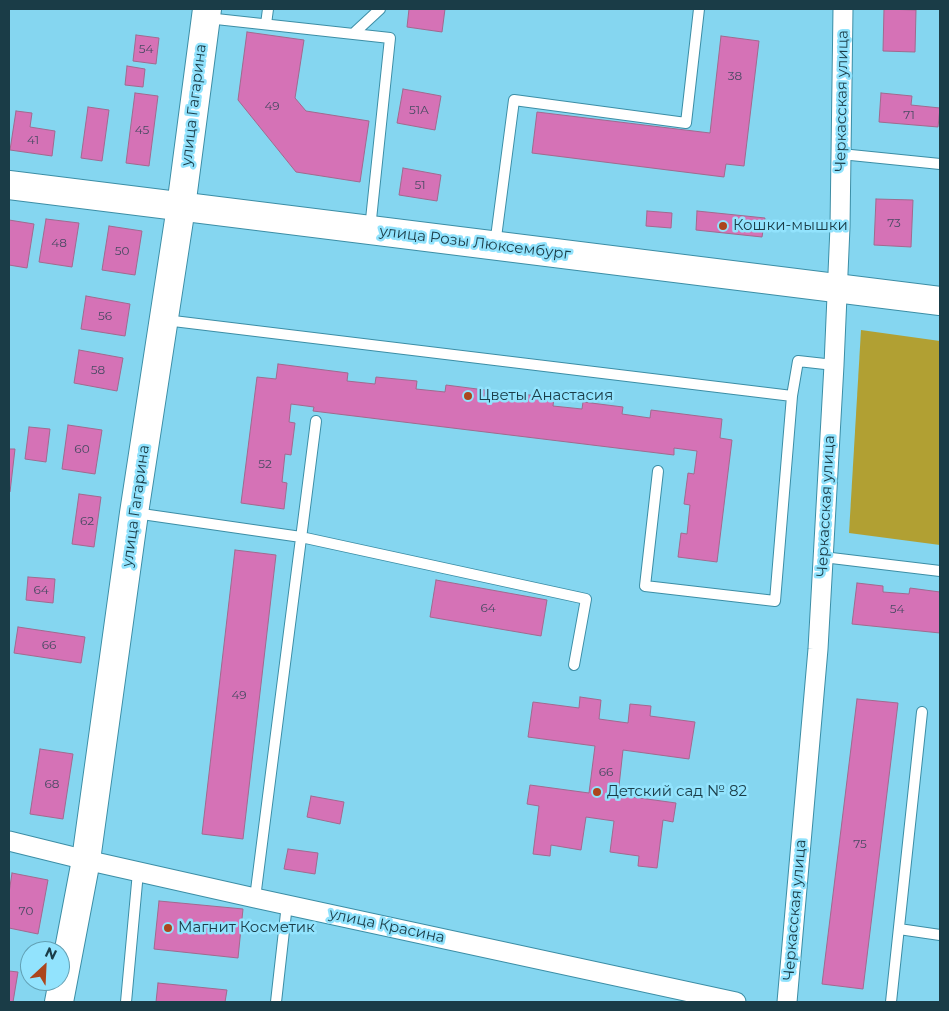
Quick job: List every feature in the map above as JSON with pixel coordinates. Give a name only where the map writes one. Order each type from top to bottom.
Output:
[{"type":"main road","name":"улица Гагарина","points":[[59,1002],[86,860],[134,513],[181,207],[207,13]]},
{"type":"main road","name":"улица Розы Люксембург","points":[[9,185],[940,301]]},
{"type":"street","name":"Черкасская улица","points":[[787,1002],[818,649],[834,365],[841,154],[843,9]]},
{"type":"street","name":"улица Красина","points":[[9,841],[138,872],[736,1002]]},
{"type":"lane","points":[[266,24],[268,9]]},
{"type":"lane","points":[[353,34],[380,9]]},
{"type":"lane","points":[[495,246],[514,100],[686,123],[699,9]]},
{"type":"lane","points":[[207,13],[266,24],[390,38],[370,230]]},
{"type":"lane","points":[[841,154],[940,164]]},
{"type":"lane","points":[[164,320],[792,396]]},
{"type":"lane","points":[[658,471],[645,586],[775,601],[792,396],[798,361],[834,365]]},
{"type":"lane","points":[[256,898],[316,421]]},
{"type":"lane","points":[[134,513],[301,537],[586,599],[574,665]]},
{"type":"lane","points":[[823,558],[940,571]]},
{"type":"lane","points":[[891,1002],[922,712]]},
{"type":"lane","points":[[126,1002],[138,872]]},
{"type":"lane","points":[[276,1002],[287,904]]},
{"type":"lane","points":[[898,929],[940,935]]},
{"type":"shaded area","points":[[861,330],[940,341],[940,545],[849,533]]},
{"type":"building","points":[[409,9],[445,9],[442,32],[407,27]]},
{"type":"building","points":[[884,9],[916,10],[915,52],[883,51]]},
{"type":"building","points":[[247,32],[304,40],[295,98],[306,111],[369,121],[360,182],[296,172],[238,100]]},
{"type":"building","points":[[136,35],[159,38],[156,64],[133,61]]},
{"type":"building","points":[[721,36],[759,41],[744,166],[726,164],[724,177],[532,153],[537,112],[710,133]]},
{"type":"building","points":[[127,66],[145,69],[143,87],[125,85]]},
{"type":"building","points":[[403,89],[441,96],[435,130],[397,123]]},
{"type":"building","points":[[135,93],[158,96],[149,166],[126,163]]},
{"type":"building","points":[[881,93],[912,96],[911,105],[940,108],[938,127],[879,122]]},
{"type":"building","points":[[88,107],[109,110],[102,161],[81,158]]},
{"type":"building","points":[[16,111],[32,113],[30,127],[55,131],[52,156],[10,150]]},
{"type":"building","points":[[403,168],[441,175],[437,201],[399,195]]},
{"type":"building","points":[[876,199],[913,200],[911,247],[874,245]]},
{"type":"building","points":[[647,211],[672,213],[671,228],[646,226]]},
{"type":"building","points":[[697,211],[765,218],[762,237],[696,230]]},
{"type":"building","points":[[46,219],[79,223],[72,267],[39,262]]},
{"type":"building","points":[[9,220],[34,224],[27,268],[9,265]]},
{"type":"building","points":[[109,226],[142,231],[135,275],[102,270]]},
{"type":"building","points":[[86,296],[130,304],[125,336],[81,329]]},
{"type":"building","points":[[79,350],[123,358],[117,391],[74,383]]},
{"type":"building","points":[[278,364],[348,373],[347,381],[375,384],[376,377],[417,381],[416,389],[445,392],[446,385],[485,390],[484,397],[512,401],[513,393],[554,398],[553,406],[582,409],[583,402],[623,407],[622,414],[650,418],[651,410],[722,419],[720,438],[732,440],[717,562],[678,557],[681,533],[687,534],[690,505],[684,504],[688,473],[694,474],[697,451],[674,448],[674,455],[313,411],[314,407],[291,404],[289,422],[295,423],[291,455],[285,454],[282,482],[287,483],[284,509],[241,503],[257,377],[276,379]]},
{"type":"building","points":[[68,425],[102,430],[95,474],[62,469]]},
{"type":"building","points":[[29,427],[50,429],[46,462],[25,459]]},
{"type":"building","points":[[9,449],[15,449],[10,492],[9,491]]},
{"type":"building","points":[[79,494],[101,497],[94,547],[72,544]]},
{"type":"building","points":[[235,550],[276,555],[243,839],[202,834]]},
{"type":"building","points":[[28,577],[55,579],[53,603],[26,600]]},
{"type":"building","points":[[436,580],[547,600],[541,636],[430,617]]},
{"type":"building","points":[[857,583],[883,586],[883,592],[909,594],[910,588],[940,592],[940,633],[852,624]]},
{"type":"building","points":[[18,627],[85,637],[81,663],[14,653]]},
{"type":"building","points":[[580,697],[601,700],[599,719],[628,723],[630,704],[651,706],[650,716],[695,722],[689,759],[623,750],[618,795],[676,803],[673,822],[663,820],[657,868],[638,866],[639,856],[610,852],[614,821],[586,817],[581,850],[551,845],[550,856],[533,854],[539,806],[527,804],[530,785],[589,793],[595,746],[528,737],[533,702],[579,708]]},
{"type":"building","points":[[857,699],[898,703],[863,989],[822,984]]},
{"type":"building","points":[[40,749],[73,754],[63,819],[30,814]]},
{"type":"building","points":[[311,796],[344,802],[340,824],[307,817]]},
{"type":"building","points":[[288,849],[318,853],[315,874],[284,869]]},
{"type":"building","points":[[12,873],[48,880],[38,934],[9,928],[9,893]]},
{"type":"building","points":[[159,901],[243,909],[238,958],[154,949]]},
{"type":"building","points":[[9,971],[18,972],[13,1002],[9,1002]]},
{"type":"building","points":[[158,983],[227,990],[225,1002],[156,1002]]},
{"type":"place","name":"Кошки-мышки","points":[[723,226]]},
{"type":"place","name":"Цветы Анастасия","points":[[468,396]]},
{"type":"place","name":"Детский сад № 82","points":[[597,792]]},
{"type":"place","name":"Магнит Косметик","points":[[168,928]]}]
